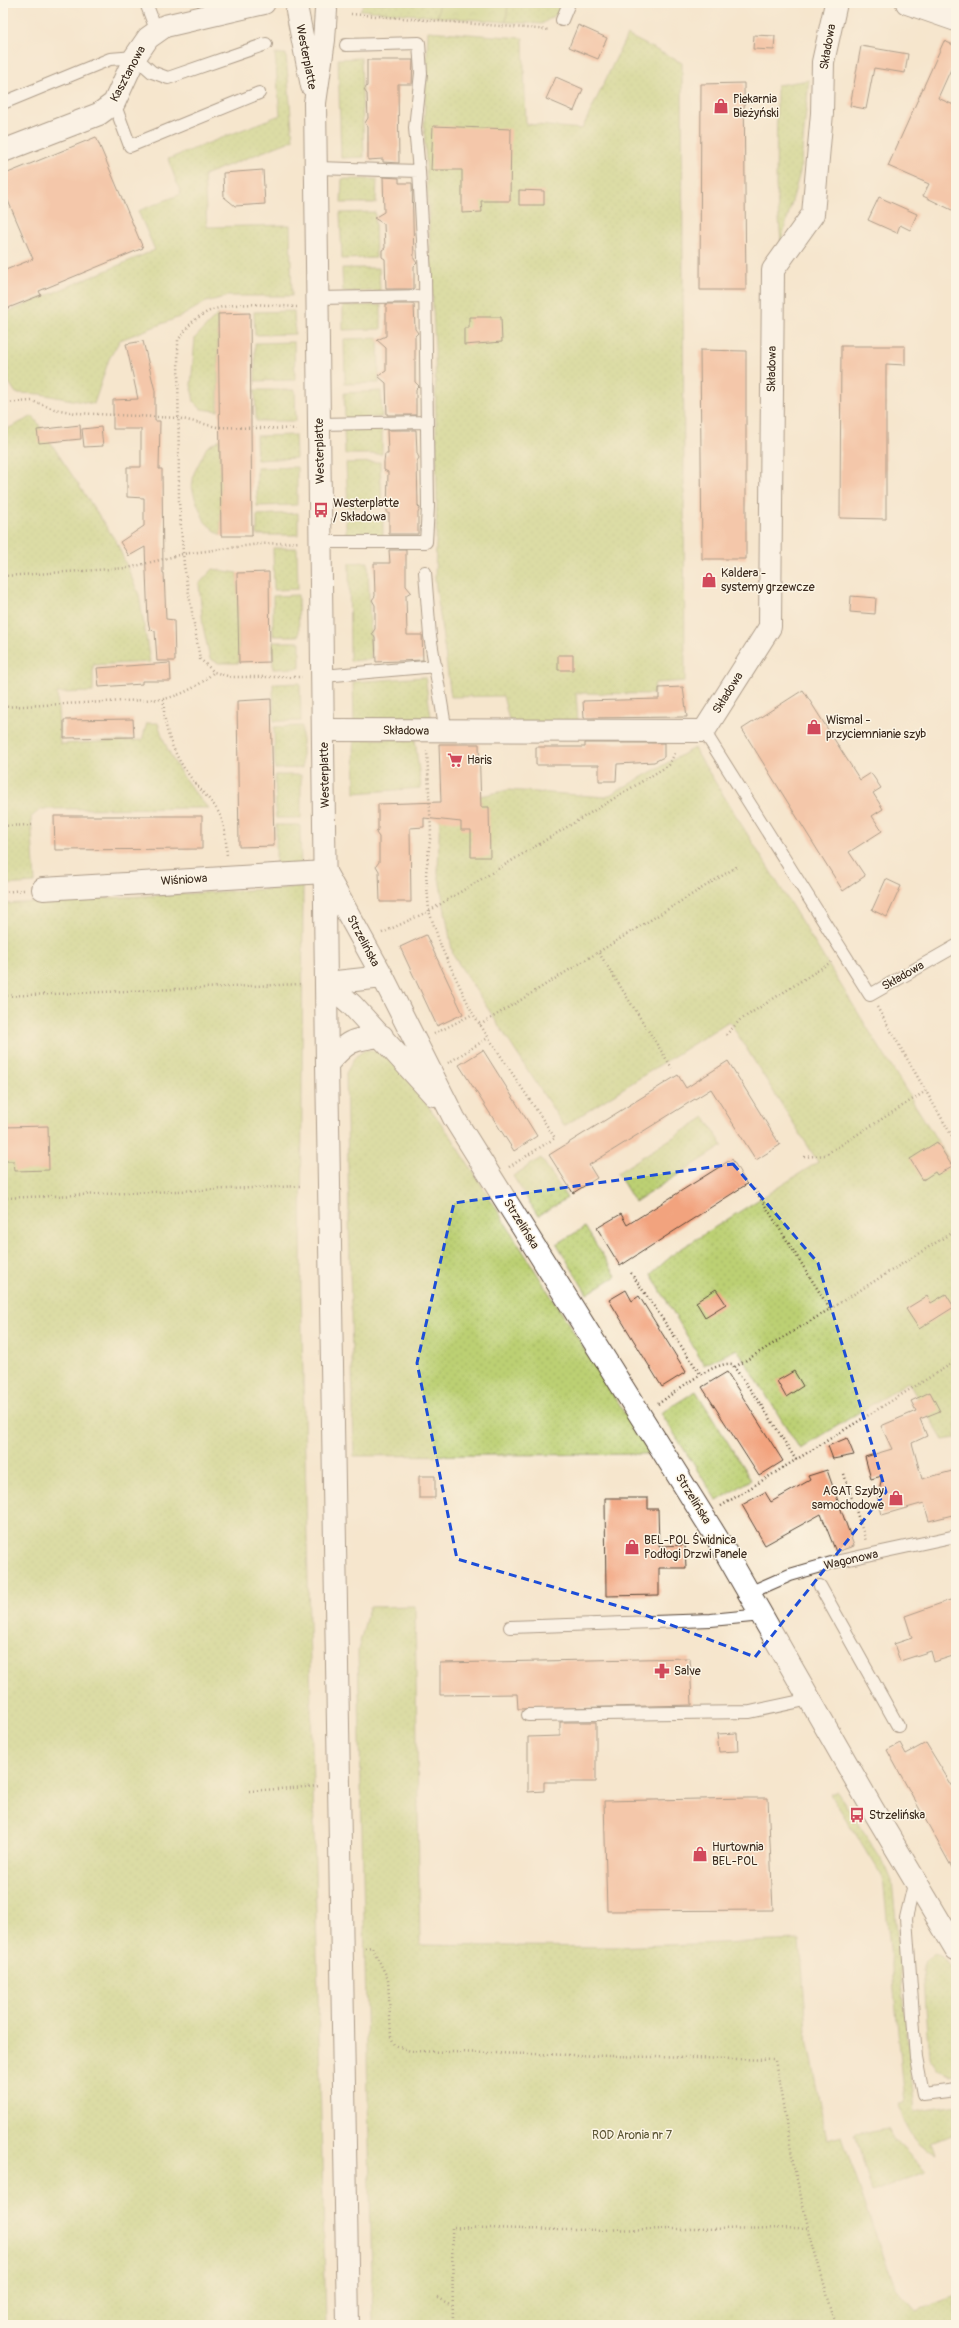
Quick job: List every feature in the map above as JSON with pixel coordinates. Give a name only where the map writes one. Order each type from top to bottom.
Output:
[{"type":"street","name":"Kasztanowa","points":[[184,21],[216,3]]},
{"type":"street","name":"Kasztanowa","points":[[3,151],[98,114],[114,103],[134,57],[148,38],[165,26],[264,3]]},
{"type":"street","name":"Składowa","points":[[324,730],[436,732],[695,731],[770,627],[773,270],[813,214],[822,113],[823,62],[836,3]]},
{"type":"street","points":[[907,3],[956,20]]},
{"type":"street","points":[[291,7],[316,13],[338,9]]},
{"type":"street","name":"Westerplatte","points":[[291,7],[315,103]]},
{"type":"street","name":"Westerplatte","points":[[338,9],[324,40],[315,103],[322,542],[327,1064],[348,2325]]},
{"type":"street","name":"Wiśniowa","points":[[43,889],[326,872]]},
{"type":"street","name":"Strzelińska","points":[[326,872],[383,977],[454,1118],[704,1516],[915,1880],[950,1926],[956,1949]]},
{"type":"street","points":[[327,983],[383,977]]},
{"type":"street","name":"Strzelińska","points":[[327,983],[352,1005],[382,1036],[454,1118]]},
{"type":"street","points":[[327,1064],[343,1045],[359,1038],[382,1036]]},
{"type":"lane","points":[[146,3],[157,32]]},
{"type":"lane","points":[[560,26],[569,3]]},
{"type":"lane","points":[[322,542],[426,542],[428,507],[425,296],[419,171],[415,128],[421,73],[419,43],[346,45]]},
{"type":"lane","points":[[3,103],[110,59],[134,57],[152,72],[168,78],[266,44]]},
{"type":"lane","points":[[114,103],[130,146],[259,93]]},
{"type":"lane","points":[[316,168],[419,171]]},
{"type":"lane","points":[[318,303],[425,296]]},
{"type":"lane","points":[[320,427],[427,422]]},
{"type":"lane","points":[[425,572],[430,636],[436,666],[436,732]]},
{"type":"lane","points":[[323,676],[436,666]]},
{"type":"lane","name":"Składowa","points":[[695,731],[870,995],[956,946]]},
{"type":"lane","name":"Wagonowa","points":[[749,1593],[790,1575],[956,1536]]},
{"type":"lane","points":[[820,1586],[898,1726]]},
{"type":"lane","points":[[510,1627],[711,1620],[762,1615]]},
{"type":"lane","points":[[528,1715],[750,1712],[810,1699]]},
{"type":"lane","points":[[915,1880],[906,1918],[916,2058],[923,2094],[956,2090]]},
{"type":"path","points":[[338,9],[560,26]]},
{"type":"path","points":[[318,303],[219,307],[196,319],[178,340],[179,502],[183,554],[200,659],[214,672],[231,677],[323,676]]},
{"type":"path","points":[[3,403],[32,401],[54,409],[76,413],[178,418],[217,427],[320,427]]},
{"type":"path","points":[[3,576],[128,568],[183,554],[260,544],[322,542]]},
{"type":"path","points":[[3,707],[164,699],[183,694],[202,683],[214,672]]},
{"type":"path","points":[[164,699],[163,715],[172,744],[182,765],[212,802],[224,827],[228,878]]},
{"type":"path","points":[[376,936],[430,911],[669,765],[695,731]]},
{"type":"path","points":[[436,732],[431,832],[426,873],[430,911],[442,949],[473,1014],[555,1138],[492,1178]]},
{"type":"path","points":[[3,826],[32,825]]},
{"type":"path","points":[[480,1025],[738,866]]},
{"type":"path","points":[[599,953],[672,1068]]},
{"type":"path","points":[[726,1035],[740,1020],[843,954]]},
{"type":"path","points":[[3,996],[302,984]]},
{"type":"path","points":[[870,995],[956,1143]]},
{"type":"path","points":[[416,1043],[473,1014]]},
{"type":"path","points":[[432,1073],[488,1038]]},
{"type":"path","points":[[804,1157],[824,1155],[926,1091]]},
{"type":"path","points":[[3,1198],[301,1186]]},
{"type":"path","points":[[754,1188],[830,1309]]},
{"type":"path","points":[[735,1367],[956,1230]]},
{"type":"path","points":[[631,1273],[701,1375]]},
{"type":"path","points":[[704,1516],[956,1361]]},
{"type":"path","points":[[641,1416],[701,1375],[726,1363],[735,1367],[796,1460]]},
{"type":"path","points":[[844,1474],[871,1555]]},
{"type":"path","points":[[249,1791],[340,1785]]},
{"type":"path","points":[[365,1948],[372,1947],[388,1979],[391,2037],[395,2045],[410,2051],[775,2060],[794,2167],[808,2228],[836,2325]]},
{"type":"path","points":[[453,2325],[452,2228],[555,2230],[808,2228]]},
{"type":"path","points":[[437,2298],[452,2305]]},
{"type":"highlighted area","points":[[733,1164],[818,1263],[886,1492],[755,1657],[632,1610],[457,1559],[417,1363],[454,1203]]},
{"type":"green space","points":[[364,3],[439,3],[438,17],[360,10]]},
{"type":"green space","points":[[439,3],[508,3],[506,22],[438,17]]},
{"type":"green space","points":[[508,3],[561,3],[561,11],[542,24],[506,22]]},
{"type":"green space","points":[[428,31],[523,38],[526,124],[582,129],[627,35],[682,63],[685,681],[655,683],[653,694],[576,693],[578,723],[510,724],[503,696],[451,697],[435,579],[437,498],[435,348],[424,125]]},
{"type":"green space","points":[[275,54],[286,54],[293,140],[204,175],[207,227],[290,225],[292,296],[228,296],[206,302],[182,316],[120,340],[109,359],[94,404],[40,394],[16,393],[8,381],[7,356],[3,348],[3,314],[155,250],[138,211],[181,194],[168,159],[280,115]]},
{"type":"green space","points":[[361,58],[364,157],[341,158],[338,59]]},
{"type":"green space","points":[[809,80],[800,172],[781,242],[776,186],[777,85]]},
{"type":"green space","points":[[342,179],[377,179],[376,203],[341,203]]},
{"type":"green space","points":[[375,212],[376,258],[342,259],[340,213]]},
{"type":"green space","points":[[342,268],[379,268],[380,291],[343,292]]},
{"type":"green space","points":[[381,305],[381,329],[343,330],[343,306]]},
{"type":"green space","points":[[294,311],[295,334],[255,335],[254,312]]},
{"type":"green space","points":[[218,314],[218,411],[201,409],[194,402],[191,385],[195,338]]},
{"type":"green space","points":[[378,338],[379,383],[345,384],[344,339]]},
{"type":"green space","points":[[294,342],[295,380],[255,381],[255,343]]},
{"type":"green space","points":[[255,390],[295,390],[296,421],[256,421]]},
{"type":"green space","points":[[381,391],[382,417],[345,419],[344,393]]},
{"type":"green space","points":[[33,416],[117,543],[139,595],[150,662],[93,665],[93,692],[57,693],[60,744],[142,740],[147,723],[158,723],[172,758],[192,789],[208,808],[41,809],[31,817],[35,883],[3,885],[3,431]]},
{"type":"green space","points":[[344,429],[382,429],[382,454],[345,454]]},
{"type":"green space","points":[[295,435],[296,458],[257,460],[256,436]]},
{"type":"green space","points":[[220,439],[221,536],[205,522],[192,487],[194,473],[207,447]]},
{"type":"green space","points":[[380,462],[382,506],[348,507],[346,463]]},
{"type":"green space","points":[[297,467],[297,505],[257,506],[257,468]]},
{"type":"green space","points":[[298,513],[298,535],[257,535],[257,515]]},
{"type":"green space","points":[[383,515],[383,536],[346,537],[346,516]]},
{"type":"green space","points":[[273,548],[297,548],[298,589],[274,590]]},
{"type":"green space","points":[[368,562],[371,659],[350,661],[349,563]]},
{"type":"green space","points":[[213,569],[237,573],[239,663],[219,663],[210,659],[203,626],[199,584]]},
{"type":"green space","points":[[298,595],[299,636],[273,636],[273,596]]},
{"type":"green space","points":[[273,642],[300,642],[300,668],[273,669]]},
{"type":"green space","points":[[425,677],[432,723],[354,722],[353,682]]},
{"type":"green space","points":[[300,683],[301,721],[274,721],[273,684]]},
{"type":"green space","points":[[302,726],[302,768],[275,769],[274,727]]},
{"type":"green space","points":[[354,739],[415,739],[421,788],[355,793]]},
{"type":"green space","points":[[694,748],[956,1171],[956,1438],[943,1440],[908,1382],[800,1449],[737,1349],[704,1365],[651,1274],[676,1252],[818,1162],[729,1021],[564,1126],[453,955],[438,873],[440,805],[508,790],[606,797]]},
{"type":"green space","points":[[275,775],[301,775],[301,818],[276,818]]},
{"type":"green space","points":[[276,825],[300,825],[301,869],[276,871]]},
{"type":"green space","points":[[303,887],[301,1289],[326,2325],[3,2325],[3,904]]},
{"type":"green space","points":[[365,1050],[377,1051],[385,1056],[394,1065],[416,1090],[452,1138],[650,1454],[354,1456],[346,1073],[356,1056]]},
{"type":"green space","points":[[705,1117],[723,1146],[635,1202],[617,1173]]},
{"type":"green space","points":[[541,1158],[567,1198],[538,1216],[513,1176]]},
{"type":"green space","points":[[585,1227],[616,1276],[587,1294],[557,1244]]},
{"type":"green space","points":[[696,1391],[751,1480],[717,1501],[661,1413]]},
{"type":"green space","name":"ROD Aronia nr 7","points":[[415,1606],[420,1945],[612,1947],[800,1940],[808,2044],[827,2140],[842,2136],[886,2266],[897,2289],[916,2311],[956,2296],[956,2325],[373,2325],[358,1650],[369,1607]]},
{"type":"green space","points":[[837,1791],[887,1869],[892,1881],[915,2112],[956,2105],[956,2133],[931,2143],[935,2154],[921,2145],[911,2134],[904,2120],[899,2104],[905,2103],[883,1877],[830,1794]]},
{"type":"green space","points":[[934,1954],[943,1957],[950,1966],[956,1982],[956,2075],[951,2076],[938,2071],[929,2058],[922,1970],[925,1960]]},
{"type":"green space","points":[[888,2128],[895,2140],[926,2172],[872,2192],[855,2134]]},
{"type":"building","points":[[578,25],[607,38],[598,59],[569,47]]},
{"type":"building","points":[[754,35],[775,36],[774,50],[753,49]]},
{"type":"building","points":[[944,41],[956,46],[956,58],[938,98],[956,106],[956,212],[923,196],[929,184],[888,166]]},
{"type":"building","points":[[861,46],[908,54],[905,73],[874,68],[866,109],[850,106]]},
{"type":"building","points":[[367,60],[413,60],[412,84],[398,84],[399,163],[383,162],[383,159],[368,160],[368,127],[365,123],[368,118],[367,94],[364,90],[367,86]]},
{"type":"building","points":[[556,77],[583,89],[574,111],[546,99]]},
{"type":"building","points":[[744,83],[746,290],[700,290],[701,84]]},
{"type":"building","points":[[433,126],[511,129],[510,201],[481,201],[482,212],[462,213],[462,170],[431,170]]},
{"type":"building","points":[[96,137],[143,248],[39,291],[41,295],[3,310],[3,271],[33,259],[3,189],[3,175]]},
{"type":"building","points":[[263,170],[265,204],[235,206],[224,197],[223,173]]},
{"type":"building","points":[[383,177],[399,178],[399,183],[412,183],[414,259],[417,263],[414,266],[414,289],[386,289],[385,259],[382,257],[382,250],[385,248],[384,224],[374,218],[384,212]]},
{"type":"building","points":[[519,190],[544,191],[544,205],[519,205]]},
{"type":"building","points":[[879,197],[917,214],[910,230],[900,225],[897,233],[868,220]]},
{"type":"building","points":[[386,304],[414,304],[415,329],[418,333],[415,336],[415,382],[419,386],[416,389],[416,415],[387,415],[386,383],[378,376],[386,371],[386,348],[377,340],[386,336]]},
{"type":"building","points":[[250,313],[252,536],[221,536],[218,314]]},
{"type":"building","points":[[469,317],[501,317],[502,342],[464,345],[464,328],[469,328]]},
{"type":"building","points":[[143,341],[155,391],[155,421],[160,421],[159,469],[162,469],[163,573],[166,619],[174,620],[175,661],[157,661],[155,631],[150,630],[148,621],[145,547],[129,556],[120,542],[144,526],[144,498],[127,497],[127,467],[141,467],[141,429],[113,429],[113,400],[138,399],[126,344]]},
{"type":"building","points":[[841,346],[905,346],[905,365],[886,364],[886,519],[840,518]]},
{"type":"building","points":[[700,350],[746,351],[746,559],[702,559]]},
{"type":"building","points":[[80,425],[81,439],[39,443],[37,430]]},
{"type":"building","points":[[101,427],[103,446],[84,447],[82,429]]},
{"type":"building","points":[[387,430],[416,430],[417,453],[419,458],[417,461],[418,506],[420,508],[418,513],[418,534],[389,534],[389,513],[387,513],[388,472],[384,470],[385,454],[388,454]]},
{"type":"building","points":[[389,550],[406,550],[406,586],[411,592],[406,595],[407,635],[422,635],[423,660],[376,662],[375,638],[372,633],[375,629],[375,605],[372,600],[375,596],[374,563],[390,563]]},
{"type":"building","points":[[269,572],[270,662],[239,663],[237,573]]},
{"type":"building","points":[[851,596],[876,598],[875,614],[850,612]]},
{"type":"building","points":[[558,655],[573,655],[573,670],[558,670]]},
{"type":"building","points":[[170,663],[171,681],[142,681],[142,684],[99,687],[97,668]]},
{"type":"building","points":[[683,687],[687,717],[584,718],[583,701],[659,699],[659,688]]},
{"type":"building","points":[[803,690],[860,780],[871,773],[881,788],[873,793],[883,809],[872,816],[882,831],[849,852],[865,876],[843,891],[742,729]]},
{"type":"building","points":[[271,699],[274,846],[239,847],[237,701]]},
{"type":"building","points":[[133,719],[134,737],[64,738],[64,720]]},
{"type":"building","points":[[585,743],[664,743],[664,757],[654,762],[617,764],[616,781],[599,781],[599,765],[536,765],[536,747],[585,747]]},
{"type":"building","points":[[439,744],[479,744],[481,807],[489,807],[490,857],[471,857],[471,830],[461,830],[461,822],[424,818],[424,827],[410,828],[411,902],[380,902],[379,871],[376,866],[379,862],[379,837],[376,833],[378,829],[378,804],[441,802]]},
{"type":"building","points":[[54,816],[202,816],[202,849],[55,850]]},
{"type":"building","points":[[886,879],[901,886],[887,917],[872,910]]},
{"type":"building","points":[[426,935],[463,1014],[437,1026],[400,947]]},
{"type":"building","points":[[483,1050],[537,1136],[514,1151],[459,1065]]},
{"type":"building","points":[[728,1061],[780,1145],[756,1160],[711,1089],[589,1165],[597,1178],[573,1193],[549,1155],[678,1075],[686,1088]]},
{"type":"building","points":[[48,1126],[49,1170],[15,1171],[14,1161],[3,1161],[3,1127]]},
{"type":"building","points":[[937,1142],[952,1166],[937,1175],[935,1172],[923,1180],[910,1159]]},
{"type":"building","points":[[732,1159],[747,1184],[620,1266],[597,1228],[621,1214],[627,1225]]},
{"type":"building","points":[[716,1289],[726,1304],[705,1317],[696,1302]]},
{"type":"building","points":[[626,1290],[632,1301],[639,1296],[686,1372],[662,1387],[609,1300]]},
{"type":"building","points":[[946,1294],[954,1307],[919,1329],[906,1309],[927,1296],[931,1303]]},
{"type":"building","points":[[794,1371],[803,1386],[786,1397],[777,1381]]},
{"type":"building","points":[[727,1372],[783,1461],[759,1476],[702,1387]]},
{"type":"building","points":[[930,1392],[940,1411],[920,1419],[927,1436],[912,1443],[922,1479],[956,1470],[956,1514],[929,1521],[924,1503],[882,1515],[878,1498],[882,1476],[871,1479],[865,1457],[892,1449],[881,1426],[916,1411],[911,1401]]},
{"type":"building","points":[[847,1438],[854,1455],[833,1459],[828,1446]]},
{"type":"building","points":[[827,1470],[854,1546],[836,1552],[821,1514],[765,1545],[742,1505],[765,1492],[771,1502],[810,1480],[808,1476]]},
{"type":"building","points":[[419,1476],[435,1476],[435,1498],[419,1498]]},
{"type":"building","points":[[605,1498],[648,1498],[648,1509],[658,1509],[659,1546],[685,1545],[686,1568],[659,1568],[659,1595],[606,1596]]},
{"type":"building","points":[[956,1598],[956,1655],[934,1662],[931,1651],[900,1661],[894,1644],[912,1638],[905,1616]]},
{"type":"building","points":[[690,1658],[692,1705],[518,1709],[517,1694],[440,1695],[440,1663]]},
{"type":"building","points":[[560,1722],[596,1722],[596,1782],[544,1782],[544,1791],[528,1792],[528,1737],[560,1736]]},
{"type":"building","points":[[737,1733],[738,1751],[719,1752],[717,1734]]},
{"type":"building","points":[[900,1743],[906,1754],[926,1743],[956,1792],[956,1875],[887,1750]]},
{"type":"building","name":"Hurtownia BEL-POL","points":[[768,1798],[773,1910],[607,1911],[604,1801]]},
{"type":"place","name":"Piekarnia Bieżyński","points":[[721,106]]},
{"type":"place","name":"Westerplatte / Składowa","points":[[321,510]]},
{"type":"place","name":"Kaldera - systemy grzewcze","points":[[709,580]]},
{"type":"place","name":"Wismal - przyciemnianie szyb","points":[[814,727]]},
{"type":"place","name":"Haris","points":[[455,760]]},
{"type":"place","name":"AGAT Szyby samochodowe","points":[[896,1498]]},
{"type":"place","name":"BEL-POL Świdnica Podłogi Drzwi Panele","points":[[632,1547]]},
{"type":"place","name":"Salve","points":[[662,1671]]},
{"type":"place","name":"Strzelińska","points":[[857,1815]]},
{"type":"place","name":"Hurtownia BEL-POL","points":[[700,1854]]}]
